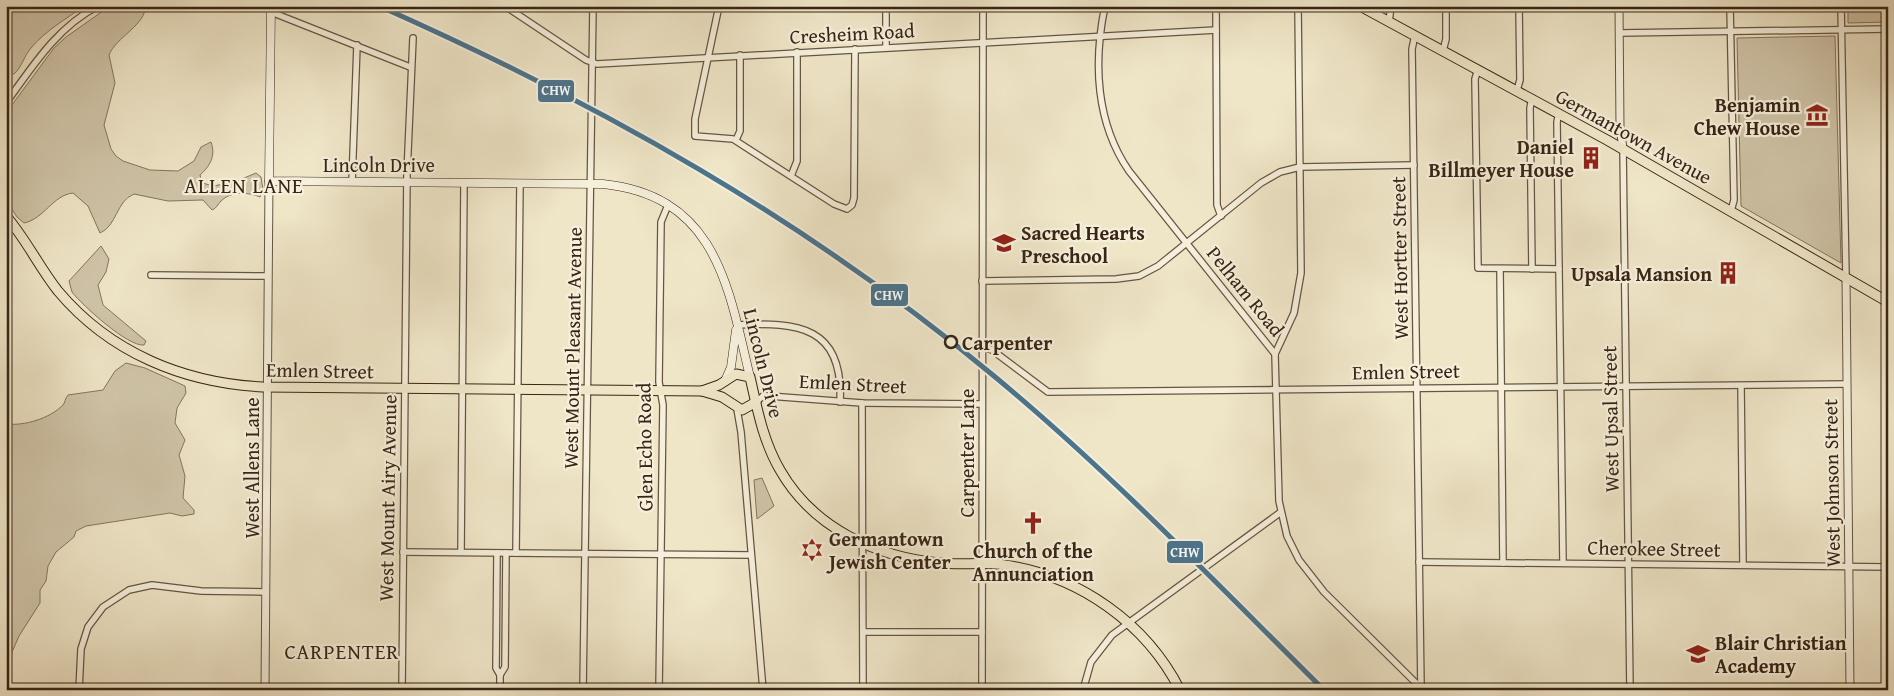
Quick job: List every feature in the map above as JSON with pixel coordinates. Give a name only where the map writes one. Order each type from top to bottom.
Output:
[{"type":"main road","name":"Germantown Avenue","points":[[1360,6],[1623,148],[1888,302]]},
{"type":"main road","name":"West Allens Lane","points":[[269,181],[271,9]]},
{"type":"main road","name":"Lincoln Drive","points":[[269,181],[591,184],[632,189],[668,205],[693,226],[713,252],[723,274],[769,448],[794,491],[829,524],[863,543],[913,559],[943,563],[982,563],[1021,568],[1062,581],[1098,600],[1128,622],[1158,655],[1180,690]]},
{"type":"main road","name":"Emlen Street","points":[[6,216],[59,292],[92,324],[118,344],[157,365],[188,376],[230,384],[268,387],[702,391],[729,401],[737,409],[745,409],[756,402]]},
{"type":"main road","points":[[729,401],[724,393],[724,382],[732,367],[737,325]]},
{"type":"main road","name":"Emlen Street","points":[[702,391],[724,382],[736,374],[750,376]]},
{"type":"street","points":[[6,103],[54,40],[74,22],[98,6]]},
{"type":"street","points":[[505,6],[593,63]]},
{"type":"street","name":"West Mount Pleasant Avenue","points":[[583,690],[594,6]]},
{"type":"street","points":[[719,6],[695,119],[695,136],[728,137],[736,140],[837,206],[849,208],[854,198],[855,49]]},
{"type":"street","points":[[886,6],[886,47]]},
{"type":"street","name":"Carpenter Lane","points":[[982,690],[983,6]]},
{"type":"street","name":"Pelham Road","points":[[1105,6],[1100,37],[1102,105],[1113,142],[1129,171],[1275,354],[1278,484],[1281,512],[1294,551],[1309,575],[1421,689]]},
{"type":"street","points":[[1216,6],[1217,205],[1221,216]]},
{"type":"street","points":[[1275,354],[1294,312],[1299,293],[1301,272],[1298,6]]},
{"type":"street","points":[[1389,22],[1391,6]]},
{"type":"street","points":[[1443,51],[1446,39],[1446,6]]},
{"type":"street","points":[[1517,90],[1520,80],[1519,6]]},
{"type":"street","points":[[1618,6],[1623,148]]},
{"type":"street","points":[[1730,6],[1734,200],[1731,211]]},
{"type":"street","points":[[1841,6],[1846,277]]},
{"type":"street","points":[[271,9],[410,67]]},
{"type":"street","points":[[1619,33],[1888,29]]},
{"type":"street","name":"Cresheim Road","points":[[593,63],[1216,30]]},
{"type":"street","name":"West Hortter Street","points":[[1414,35],[1412,48],[1421,689]]},
{"type":"street","name":"West Mount Airy Avenue","points":[[402,690],[407,182],[410,67],[413,38]]},
{"type":"street","points":[[352,182],[357,45]]},
{"type":"street","points":[[791,176],[796,160],[797,52]]},
{"type":"street","points":[[736,140],[740,131],[740,55]]},
{"type":"street","points":[[1478,69],[1474,78],[1478,268],[1559,269]]},
{"type":"street","points":[[1532,98],[1530,108],[1532,269]]},
{"type":"street","points":[[1560,114],[1557,122],[1563,563]]},
{"type":"street","name":"West Upsal Street","points":[[1623,148],[1630,690]]},
{"type":"street","points":[[982,281],[1128,279],[1150,271],[1274,175],[1300,167],[1414,165]]},
{"type":"street","name":"West Allens Lane","points":[[265,690],[269,181]]},
{"type":"street","points":[[460,552],[464,183]]},
{"type":"street","points":[[516,553],[520,183]]},
{"type":"street","name":"Glen Echo Road","points":[[659,690],[663,405],[658,382],[661,222],[668,205]]},
{"type":"street","points":[[1500,269],[1503,562]]},
{"type":"street","points":[[151,275],[268,276]]},
{"type":"street","name":"West Johnson Street","points":[[1846,277],[1850,690]]},
{"type":"street","points":[[737,325],[786,324],[815,335],[828,348],[836,363],[840,377],[840,402]]},
{"type":"street","name":"Emlen Street","points":[[982,347],[992,350],[1048,392],[1846,384]]},
{"type":"street","points":[[1741,386],[1744,565]]},
{"type":"street","name":"Emlen Street","points":[[756,402],[769,396],[862,403],[982,404]]},
{"type":"street","points":[[862,403],[863,690]]},
{"type":"street","points":[[737,409],[741,432],[763,690]]},
{"type":"street","points":[[1083,690],[1088,670],[1095,655],[1106,641],[1128,622],[1281,512]]},
{"type":"street","points":[[403,552],[751,555]]},
{"type":"street","points":[[497,553],[496,668],[500,675],[500,690]]},
{"type":"street","points":[[500,675],[505,668],[506,553]]},
{"type":"street","name":"Cherokee Street","points":[[1419,562],[1888,567]]},
{"type":"street","points":[[79,690],[81,649],[88,627],[103,607],[130,590],[152,585],[201,591],[266,592]]},
{"type":"street","points":[[863,632],[982,632]]},
{"type":"shaded area","points":[[6,6],[84,6],[43,36],[29,51],[14,74],[6,74]]},
{"type":"shaded area","points":[[110,6],[145,6],[141,19],[117,43],[109,55],[115,83],[104,125],[111,149],[116,156],[123,161],[150,170],[178,171],[194,161],[201,147],[211,142],[213,152],[207,168],[200,175],[202,183],[214,186],[237,181],[256,173],[261,177],[263,189],[260,197],[245,193],[230,195],[212,210],[203,200],[168,201],[134,194],[123,202],[110,225],[100,233],[88,206],[73,193],[54,202],[31,221],[24,223],[17,217],[6,200],[6,113],[54,48],[66,37]]},
{"type":"shaded area","points":[[1848,6],[1888,6],[1888,22],[1848,23]]},
{"type":"shaded area","points":[[1835,36],[1841,263],[1741,206],[1737,38]]},
{"type":"shaded area","points":[[101,246],[109,259],[106,272],[98,285],[103,305],[146,341],[144,345],[137,344],[117,333],[85,306],[72,292],[69,281]]},
{"type":"shaded area","points":[[126,363],[145,368],[185,386],[186,393],[177,408],[175,423],[185,440],[179,455],[185,476],[183,498],[194,510],[194,514],[182,516],[170,513],[86,526],[76,531],[74,537],[56,552],[48,566],[46,581],[40,590],[40,603],[19,636],[12,652],[6,678],[6,424],[28,423],[44,418],[63,405],[68,395],[103,390],[115,371]]},
{"type":"shaded area","points":[[762,478],[774,506],[757,519],[754,480]]},
{"type":"transit line","name":"CHW","points":[[379,6],[462,44],[622,125],[776,216],[850,266],[923,319],[994,376],[1080,451],[1162,529],[1324,690]]},
{"type":"place","name":"Benjamin Chew House","points":[[1817,115]]},
{"type":"place","name":"Daniel Billmeyer House","points":[[1591,158]]},
{"type":"place","name":"Sacred Hearts Preschool","points":[[1004,243]]},
{"type":"place","name":"Upsala Mansion","points":[[1728,273]]},
{"type":"place","name":"Carpenter","points":[[951,342]]},
{"type":"place","name":"Church of the Annunciation","points":[[1033,523]]},
{"type":"place","name":"Germantown Jewish Center","points":[[812,550]]},
{"type":"place","name":"Blair Christian Academy","points":[[1698,654]]},
{"type":"district","name":"ALLEN LANE","points":[[244,185]]},
{"type":"district","name":"CARPENTER","points":[[342,651]]}]
